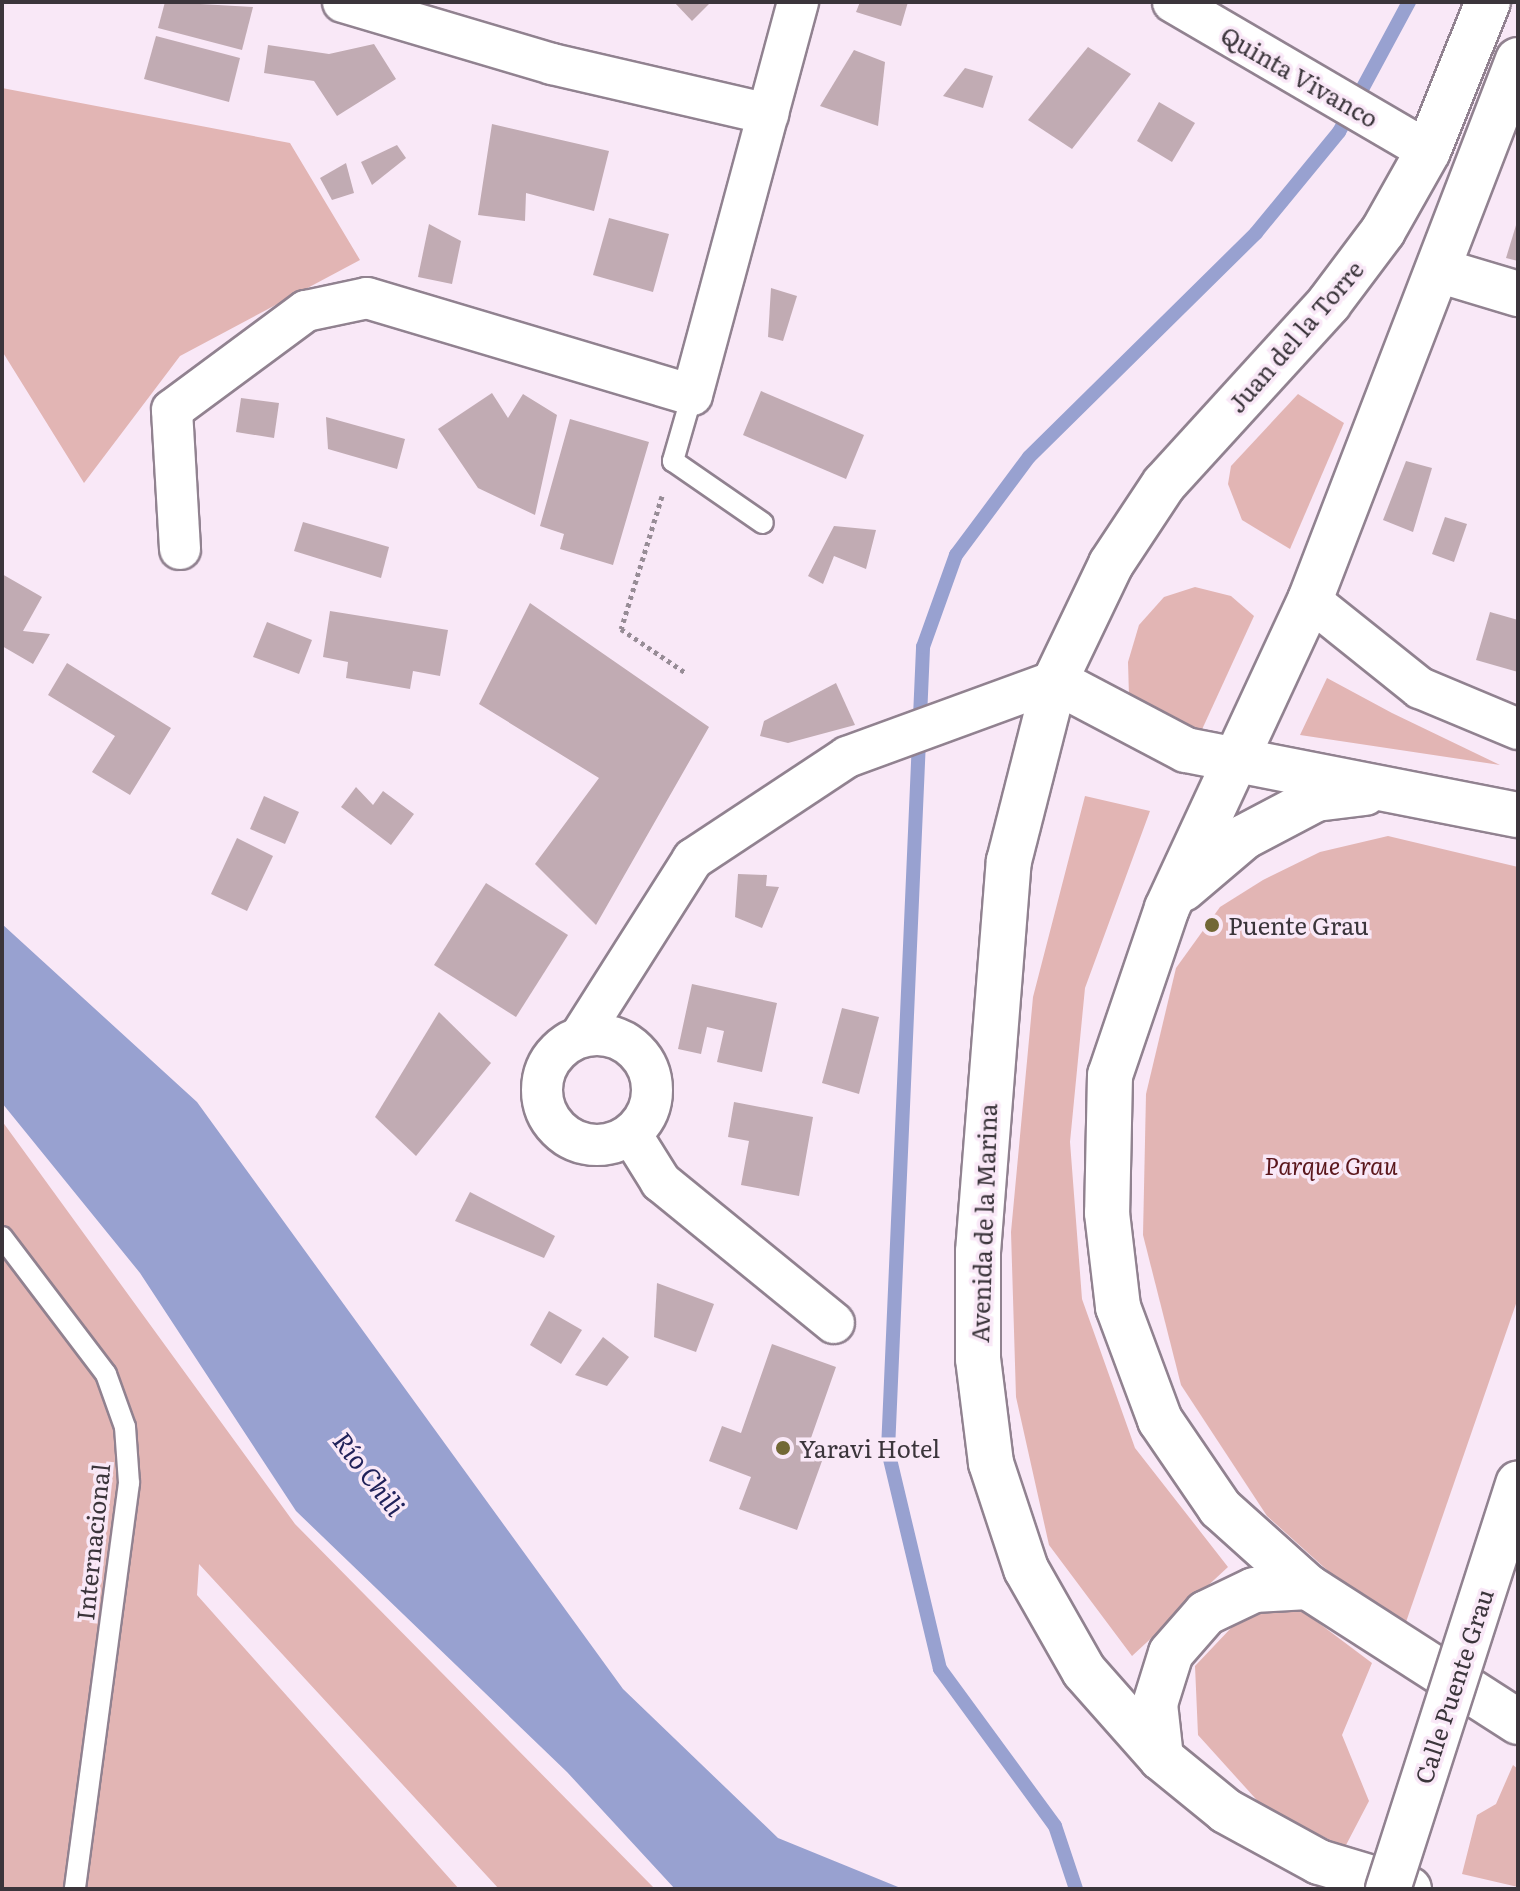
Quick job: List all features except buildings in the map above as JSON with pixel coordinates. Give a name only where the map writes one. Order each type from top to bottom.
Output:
[{"type":"main road","name":"Juan del la Torre","points":[[1111,564],[1164,484],[1329,303],[1488,2]]},
{"type":"main road","points":[[1518,60],[1310,600],[1167,908],[1110,1075],[1107,1213],[1118,1307],[1160,1420],[1220,1508],[1308,1587],[1518,1722]]},
{"type":"main road","points":[[1438,270],[1518,294]]},
{"type":"main road","name":"Avenida de la Marina","points":[[1111,564],[1055,681],[1009,861],[999,950],[978,1359],[991,1463],[1026,1569],[1084,1671],[1161,1758],[1226,1811],[1319,1862],[1409,1889]]},
{"type":"main road","points":[[1055,681],[1139,732],[1234,762],[1403,788],[1518,815]]},
{"type":"main road","points":[[1167,908],[1244,837],[1316,799],[1403,788]]},
{"type":"main road","name":"Calle Puente Grau","points":[[1388,1889],[1518,1483]]},
{"type":"main road","points":[[1161,1758],[1155,1704],[1167,1666],[1206,1613],[1254,1590],[1308,1587]]},
{"type":"street","points":[[343,2],[552,64],[768,114]]},
{"type":"street","points":[[180,549],[172,410],[306,311],[367,298],[692,395],[798,2]]},
{"type":"street","name":"Quinta Vivanco","points":[[1173,2],[1413,142]]},
{"type":"street","points":[[1310,600],[1420,688],[1518,729]]},
{"type":"street","points":[[580,1037],[693,859],[869,750],[946,727],[1055,681]]},
{"type":"street","points":[[597,1033],[630,1044],[650,1072],[650,1106],[631,1134],[614,1144],[576,1142],[548,1116],[542,1078],[563,1045],[580,1037],[597,1033]]},
{"type":"street","points":[[631,1134],[661,1182],[834,1323]]},
{"type":"lane","points":[[692,395],[673,461],[763,523]]},
{"type":"lane","name":"Internacional","points":[[2,1237],[106,1374],[125,1427],[129,1483],[75,1889]]},
{"type":"path","points":[[673,461],[621,629],[686,673]]},
{"type":"green space","points":[[2,88],[290,143],[360,260],[180,356],[84,483],[2,351]]},
{"type":"green space","points":[[1298,394],[1344,423],[1290,549],[1242,520],[1228,484],[1231,466]]},
{"type":"green space","points":[[1195,587],[1231,596],[1254,616],[1199,736],[1129,696],[1128,662],[1139,625],[1164,597]]},
{"type":"green space","points":[[1327,678],[1392,713],[1500,765],[1300,735]]},
{"type":"green space","points":[[1085,796],[1150,811],[1085,988],[1070,1142],[1082,1299],[1135,1448],[1228,1567],[1132,1656],[1049,1545],[1016,1397],[1011,1232],[1033,997]]},
{"type":"green space","name":"Parque Grau","points":[[1388,836],[1518,867],[1518,1298],[1406,1622],[1347,1588],[1267,1516],[1181,1385],[1143,1235],[1146,1094],[1176,968],[1220,907],[1263,880],[1320,852]]},
{"type":"green space","points":[[2,1121],[295,1524],[655,1889],[499,1889],[199,1564],[197,1595],[459,1889],[2,1889]]},
{"type":"green space","points":[[1296,1606],[1372,1663],[1342,1735],[1369,1801],[1345,1847],[1264,1808],[1198,1735],[1195,1666],[1250,1608]]},
{"type":"green space","points":[[1513,1765],[1518,1769],[1518,1887],[1462,1874],[1477,1815],[1496,1804]]},
{"type":"water","name":"Río Chili","points":[[2,924],[197,1102],[623,1689],[778,1838],[903,1889],[675,1889],[567,1772],[296,1511],[140,1273],[2,1103]]},
{"type":"waterway","points":[[1076,1889],[1055,1826],[940,1669],[888,1450],[923,647],[956,555],[1029,457],[1256,233],[1339,132],[1409,2]]},
{"type":"place","name":"Puente Grau","points":[[1212,925]]},
{"type":"place","name":"Yaravi Hotel","points":[[783,1448]]}]
